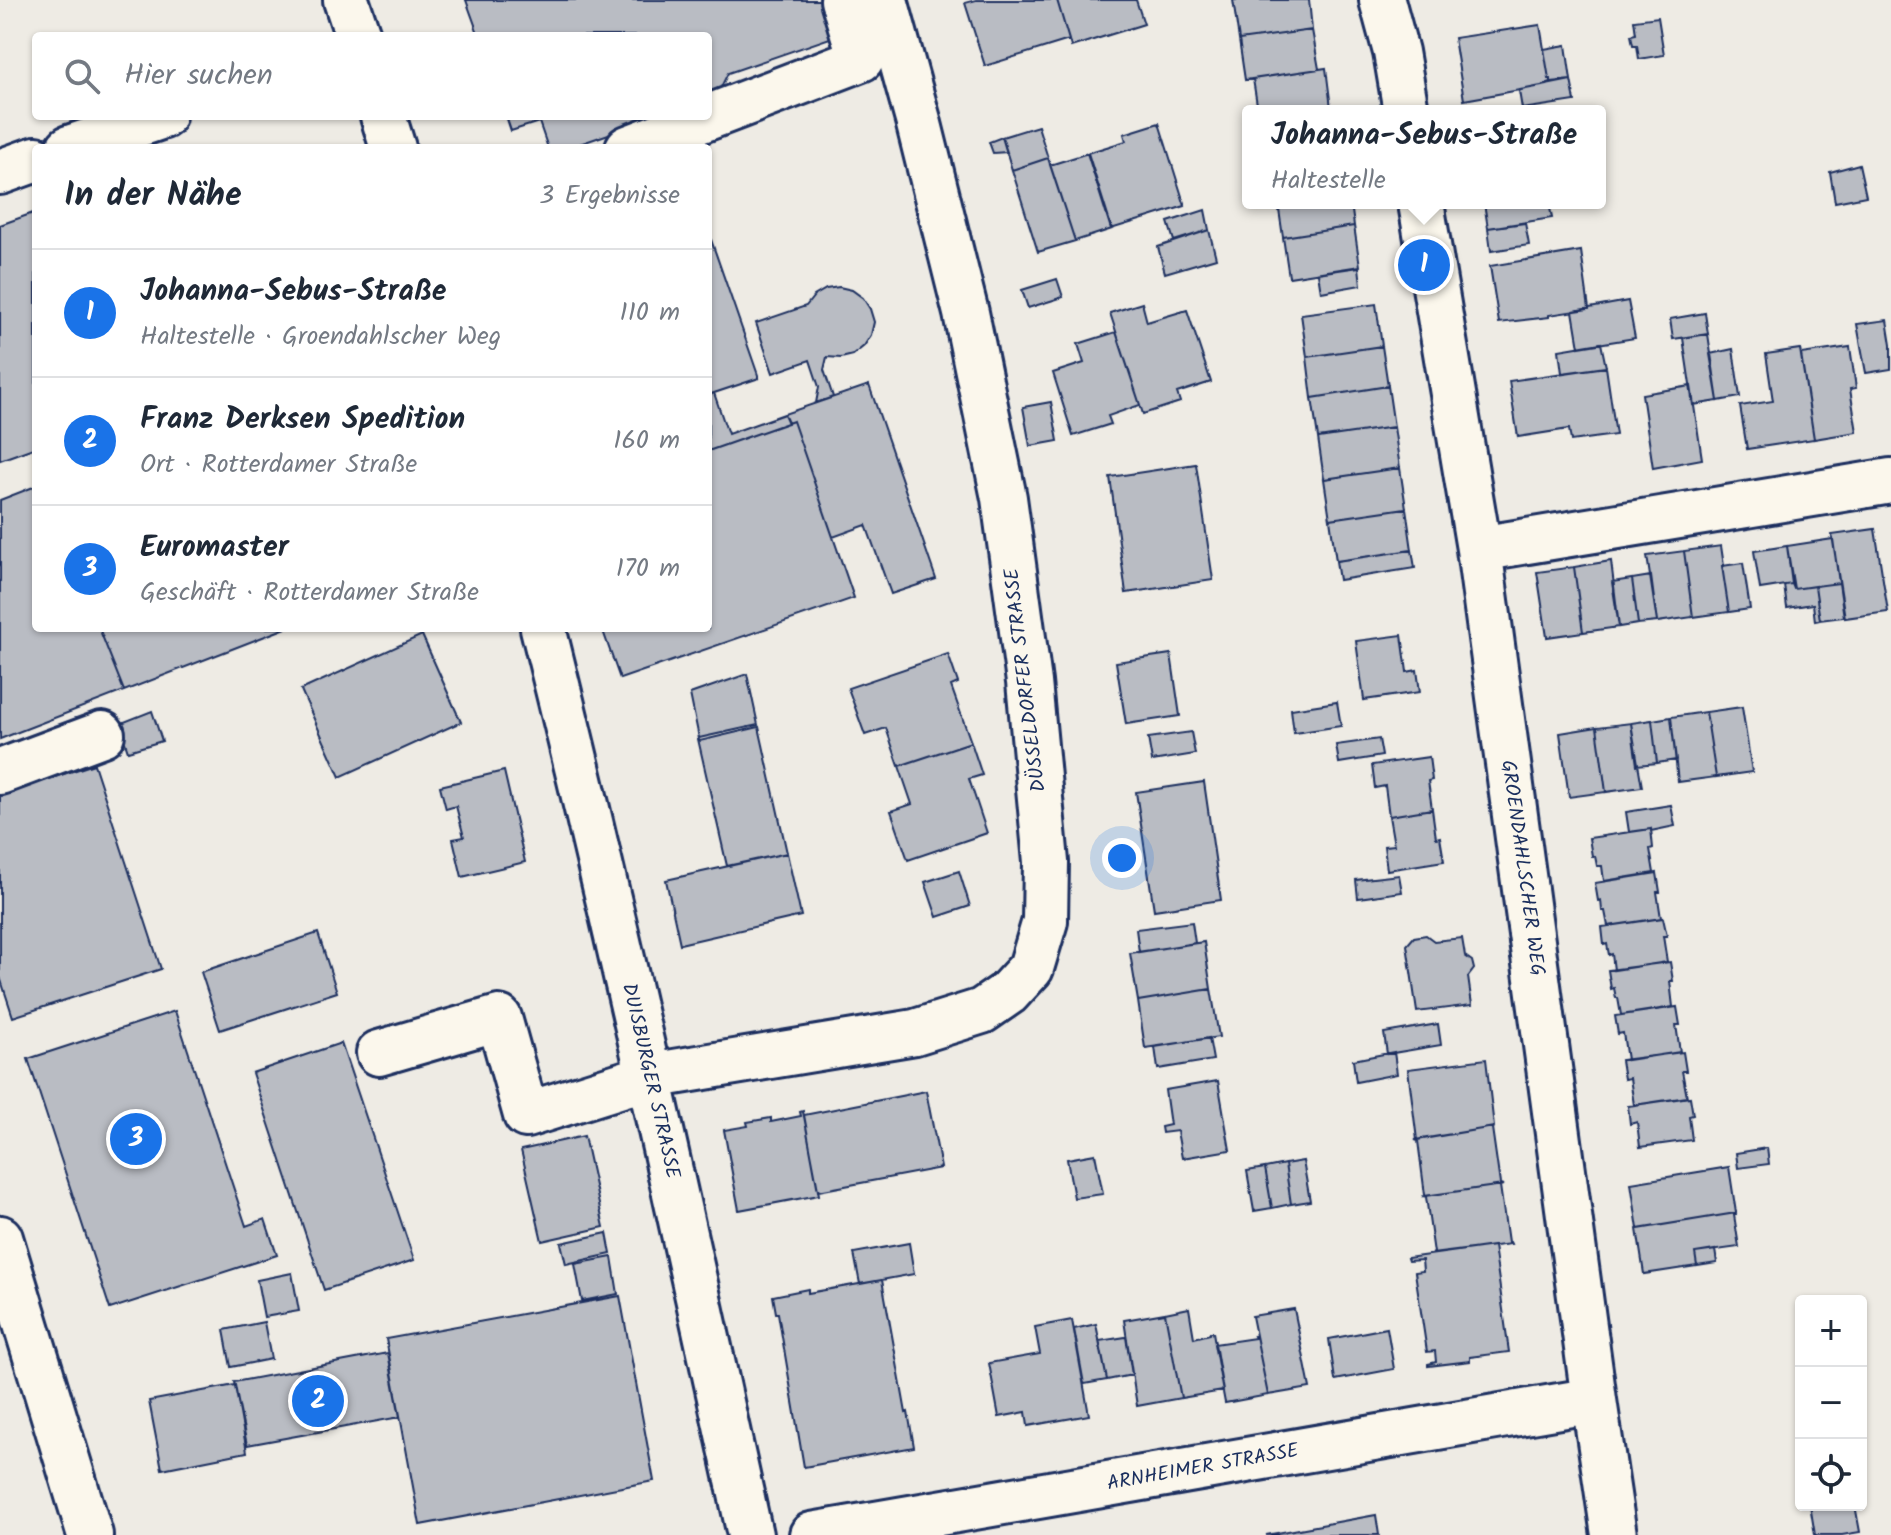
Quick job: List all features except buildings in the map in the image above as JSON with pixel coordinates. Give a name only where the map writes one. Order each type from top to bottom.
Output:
[{"type":"street","points":[[346,0],[357,32]]},
{"type":"street","points":[[712,116],[879,53],[843,0]]},
{"type":"street","name":"DÜSSELDORFER STRASSE","points":[[379,1053],[499,1018],[526,1115],[650,1076],[915,1032],[982,1011],[1008,993],[1031,968],[1045,921],[1046,862],[1032,712],[1004,498],[966,313],[879,53],[885,0]]},
{"type":"street","points":[[1382,0],[1396,52],[1405,105]]},
{"type":"street","points":[[81,144],[151,120]]},
{"type":"street","points":[[384,120],[392,144]]},
{"type":"street","points":[[639,144],[702,120]]},
{"type":"street","points":[[0,172],[32,160]]},
{"type":"street","name":"GROENDAHLSCHER WEG","points":[[1422,209],[1479,549],[1614,1535]]},
{"type":"street","points":[[1479,549],[1891,481]]},
{"type":"street","name":"DUISBURGER STRASSE","points":[[544,632],[650,1076],[750,1535]]},
{"type":"street","points":[[0,772],[102,734]]},
{"type":"street","points":[[0,1238],[90,1535]]},
{"type":"street","name":"ARNHEIMER STRASSE","points":[[812,1535],[1594,1400]]},
{"type":"place","name":"Johanna-Sebus-Straße","points":[[1424,265]]},
{"type":"place","name":"Euromaster","points":[[136,1139]]},
{"type":"place","name":"Franz Derksen Spedition","points":[[318,1401]]}]
